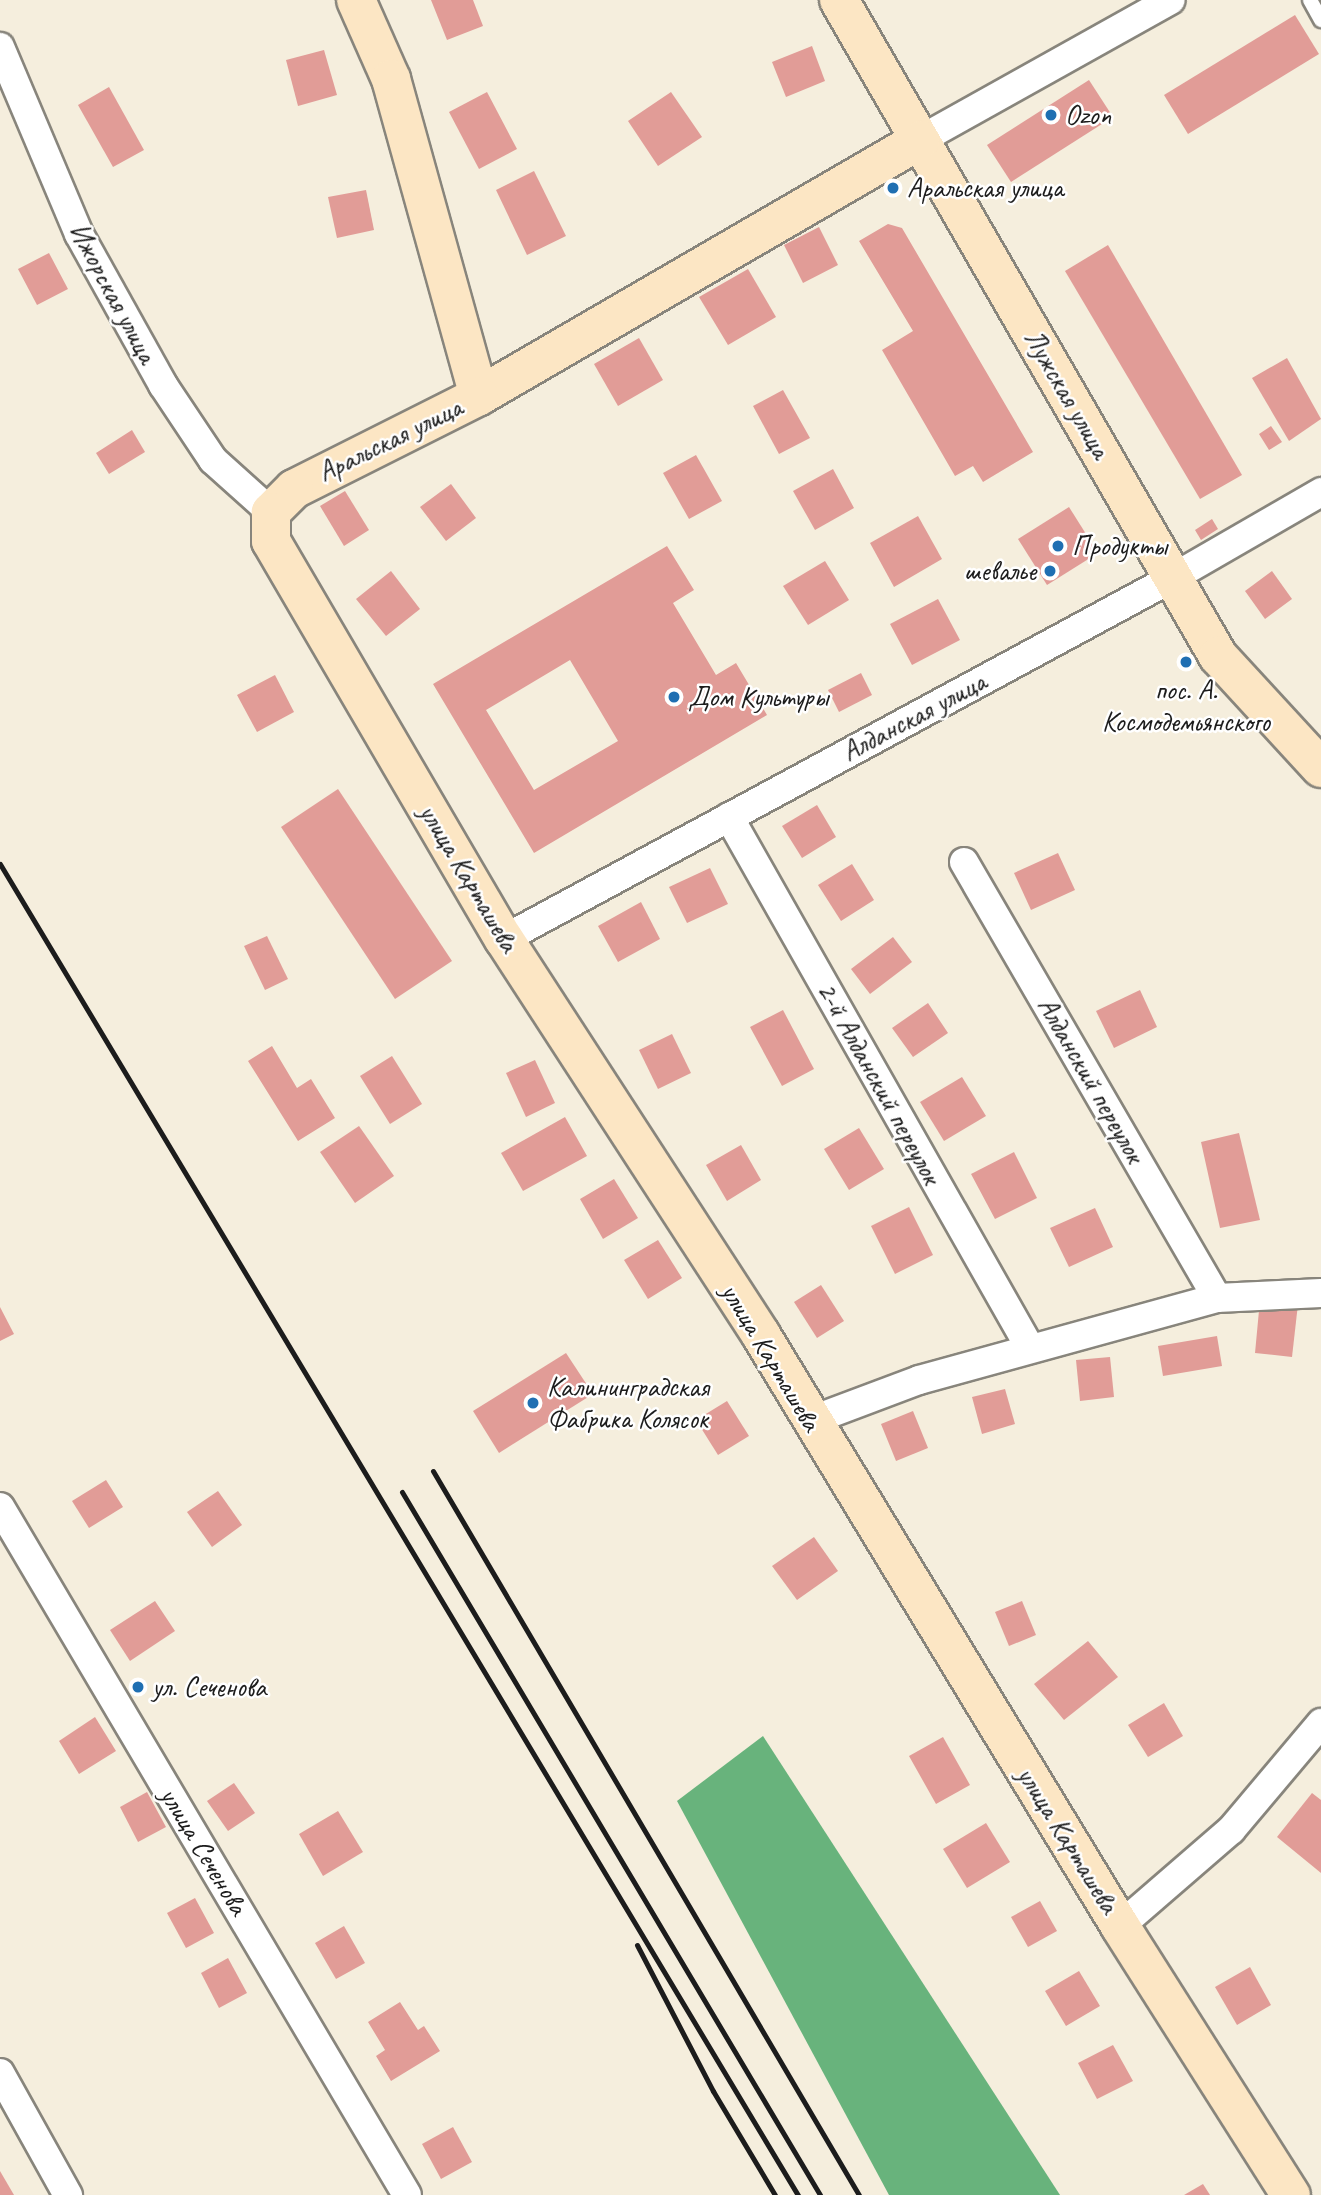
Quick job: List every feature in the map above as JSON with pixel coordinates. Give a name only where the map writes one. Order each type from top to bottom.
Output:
[{"type":"main road","points":[[356,0],[391,79],[479,396]]},
{"type":"main road","name":"Лужская улица","points":[[839,0],[1218,656],[1321,768]]},
{"type":"main road","name":"Аральская улица","points":[[271,512],[294,489],[479,396],[920,140]]},
{"type":"main road","name":"улица Карташева","points":[[271,512],[271,541],[504,939],[761,1335],[810,1421],[1120,1926],[1291,2195]]},
{"type":"street","name":"Аральская улица","points":[[920,140],[1170,0]]},
{"type":"street","name":"Ижорская улица","points":[[0,47],[79,234],[163,385],[212,460],[271,512]]},
{"type":"street","name":"Алданская улица","points":[[504,939],[1174,577],[1321,492]]},
{"type":"street","name":"2-й Алданский переулок","points":[[729,817],[1030,1348]]},
{"type":"street","name":"Алданский переулок","points":[[964,862],[1217,1298]]},
{"type":"street","points":[[810,1421],[919,1380],[1217,1298],[1321,1293]]},
{"type":"street","name":"улица Сеченова","points":[[0,1507],[407,2195]]},
{"type":"street","points":[[1120,1926],[1231,1830],[1321,1723]]},
{"type":"street","points":[[0,2073],[68,2195]]},
{"type":"lane","points":[[1310,0],[1321,20]]},
{"type":"green space","points":[[763,1736],[1060,2195],[889,2195],[677,1801]]},
{"type":"building","points":[[431,0],[473,0],[483,26],[447,40]]},
{"type":"building","points":[[1295,15],[1319,54],[1188,134],[1164,95]]},
{"type":"building","points":[[812,46],[825,81],[786,97],[772,62]]},
{"type":"building","points":[[324,50],[337,95],[298,106],[286,60]]},
{"type":"building","points":[[1089,80],[1113,117],[1011,182],[987,145]]},
{"type":"building","points":[[109,87],[144,150],[113,167],[78,105]]},
{"type":"building","points":[[487,92],[517,149],[479,169],[449,112]]},
{"type":"building","points":[[671,92],[702,137],[658,166],[628,121]]},
{"type":"building","points":[[534,171],[566,236],[527,255],[496,190]]},
{"type":"building","points":[[366,190],[374,230],[337,238],[328,197]]},
{"type":"building","points":[[888,224],[902,228],[1033,452],[983,482],[973,466],[955,476],[882,350],[913,331],[859,241]]},
{"type":"building","points":[[819,227],[838,265],[803,283],[784,245]]},
{"type":"building","points":[[1108,245],[1242,475],[1200,499],[1065,271]]},
{"type":"building","points":[[49,253],[68,289],[37,305],[18,269]]},
{"type":"building","points":[[748,269],[776,317],[728,345],[699,297]]},
{"type":"building","points":[[639,338],[663,380],[618,406],[594,364]]},
{"type":"building","points":[[1287,358],[1321,419],[1289,441],[1252,378]]},
{"type":"building","points":[[783,390],[810,438],[779,454],[753,406]]},
{"type":"building","points":[[1271,426],[1282,442],[1269,450],[1259,434]]},
{"type":"building","points":[[132,430],[145,452],[109,474],[96,453]]},
{"type":"building","points":[[696,455],[722,501],[689,519],[663,473]]},
{"type":"building","points":[[833,469],[854,508],[815,530],[793,491]]},
{"type":"building","points":[[451,484],[476,518],[446,541],[420,507]]},
{"type":"building","points":[[345,491],[369,530],[344,546],[320,506]]},
{"type":"building","name":"Продукты","points":[[1069,507],[1098,553],[1047,585],[1018,539]]},
{"type":"building","points":[[918,516],[942,559],[894,587],[870,543]]},
{"type":"building","points":[[1212,519],[1218,529],[1201,540],[1195,530]]},
{"type":"building","name":"Дом Культуры","points":[[667,546],[694,590],[673,603],[716,675],[736,663],[767,715],[534,853],[433,684]],"holes":[[[570,660],[618,741],[534,790],[486,710]]]},
{"type":"building","points":[[825,561],[849,600],[808,625],[783,586]]},
{"type":"building","points":[[391,571],[420,609],[386,636],[356,599]]},
{"type":"building","points":[[1272,571],[1292,599],[1265,619],[1245,591]]},
{"type":"building","points":[[938,599],[960,640],[912,665],[890,624]]},
{"type":"building","points":[[861,673],[872,695],[839,712],[828,690]]},
{"type":"building","points":[[275,675],[294,712],[257,732],[237,695]]},
{"type":"building","points":[[338,789],[452,961],[395,999],[281,827]]},
{"type":"building","points":[[817,805],[836,837],[802,858],[782,826]]},
{"type":"building","points":[[1058,853],[1075,890],[1031,910],[1014,873]]},
{"type":"building","points":[[852,864],[874,900],[841,921],[818,885]]},
{"type":"building","points":[[710,868],[728,904],[687,923],[669,887]]},
{"type":"building","points":[[641,902],[660,939],[618,962],[598,926]]},
{"type":"building","points":[[267,936],[288,979],[265,990],[244,946]]},
{"type":"building","points":[[893,937],[912,962],[870,994],[851,969]]},
{"type":"building","points":[[1140,990],[1157,1027],[1114,1048],[1096,1011]]},
{"type":"building","points":[[928,1003],[948,1033],[913,1057],[892,1028]]},
{"type":"building","points":[[783,1010],[814,1069],[782,1086],[750,1027]]},
{"type":"building","points":[[672,1034],[691,1073],[658,1089],[639,1050]]},
{"type":"building","points":[[272,1046],[297,1088],[311,1079],[335,1118],[298,1141],[248,1061]]},
{"type":"building","points":[[392,1056],[422,1104],[390,1124],[360,1076]]},
{"type":"building","points":[[535,1060],[555,1103],[526,1117],[506,1073]]},
{"type":"building","points":[[962,1077],[986,1116],[944,1141],[920,1102]]},
{"type":"building","points":[[565,1117],[587,1156],[523,1191],[501,1153]]},
{"type":"building","points":[[359,1126],[394,1176],[355,1203],[320,1152]]},
{"type":"building","points":[[859,1128],[884,1169],[849,1190],[824,1149]]},
{"type":"building","points":[[1239,1133],[1260,1220],[1220,1228],[1201,1142]]},
{"type":"building","points":[[741,1145],[761,1180],[727,1201],[706,1165]]},
{"type":"building","points":[[1014,1152],[1037,1198],[995,1219],[971,1174]]},
{"type":"building","points":[[614,1179],[638,1218],[603,1239],[580,1199]]},
{"type":"building","points":[[909,1207],[933,1255],[895,1274],[871,1226]]},
{"type":"building","points":[[1095,1208],[1113,1247],[1069,1267],[1050,1228]]},
{"type":"building","points":[[658,1240],[682,1278],[648,1299],[624,1260]]},
{"type":"building","points":[[821,1285],[844,1321],[817,1338],[794,1302]]},
{"type":"building","points":[[1260,1300],[1298,1304],[1292,1357],[1255,1353]]},
{"type":"building","points":[[0,1307],[14,1334],[0,1341]]},
{"type":"building","points":[[1217,1336],[1222,1366],[1163,1376],[1158,1346]]},
{"type":"building","name":"Калининградская Фабрика Колясок","points":[[566,1353],[593,1394],[499,1453],[473,1411]]},
{"type":"building","points":[[1110,1357],[1114,1397],[1080,1401],[1076,1360]]},
{"type":"building","points":[[1005,1389],[1015,1424],[982,1434],[972,1397]]},
{"type":"building","points":[[727,1401],[749,1436],[718,1455],[696,1420]]},
{"type":"building","points":[[913,1411],[928,1448],[896,1461],[881,1424]]},
{"type":"building","points":[[106,1480],[123,1507],[89,1528],[72,1501]]},
{"type":"building","points":[[218,1491],[242,1525],[212,1547],[187,1512]]},
{"type":"building","points":[[814,1537],[838,1571],[797,1600],[772,1566]]},
{"type":"building","points":[[155,1601],[175,1631],[130,1661],[110,1630]]},
{"type":"building","points":[[1022,1601],[1036,1635],[1009,1646],[995,1612]]},
{"type":"building","points":[[1088,1641],[1118,1677],[1064,1720],[1034,1684]]},
{"type":"building","points":[[1164,1703],[1183,1736],[1148,1757],[1128,1725]]},
{"type":"building","points":[[95,1717],[116,1751],[79,1774],[59,1741]]},
{"type":"building","points":[[943,1737],[970,1785],[936,1804],[909,1756]]},
{"type":"building","points":[[234,1783],[255,1813],[228,1831],[207,1801]]},
{"type":"building","points":[[147,1792],[166,1827],[138,1842],[120,1807]]},
{"type":"building","points":[[1312,1793],[1321,1800],[1321,1873],[1277,1837]]},
{"type":"building","points":[[338,1811],[363,1852],[323,1876],[299,1834]]},
{"type":"building","points":[[986,1823],[1010,1862],[967,1888],[943,1849]]},
{"type":"building","points":[[195,1898],[214,1933],[186,1948],[167,1913]]},
{"type":"building","points":[[1040,1901],[1057,1931],[1028,1947],[1011,1917]]},
{"type":"building","points":[[344,1926],[365,1963],[336,1979],[315,1943]]},
{"type":"building","points":[[228,1958],[247,1993],[219,2008],[201,1973]]},
{"type":"building","points":[[1250,1967],[1271,2005],[1237,2025],[1215,1987]]},
{"type":"building","points":[[1079,1971],[1100,2006],[1066,2026],[1045,1991]]},
{"type":"building","points":[[400,2002],[418,2030],[424,2026],[440,2051],[391,2081],[376,2056],[385,2050],[368,2022]]},
{"type":"building","points":[[1113,2045],[1133,2081],[1097,2099],[1078,2063]]},
{"type":"building","points":[[453,2127],[472,2162],[441,2179],[422,2144]]},
{"type":"building","points":[[0,2171],[14,2195],[0,2195]]},
{"type":"building","points":[[1203,2184],[1210,2195],[1184,2195]]},
{"type":"railway","points":[[0,864],[798,2195]]},
{"type":"railway","points":[[433,1471],[859,2195]]},
{"type":"railway","points":[[402,1492],[820,2195]]},
{"type":"railway","points":[[637,1945],[713,2091],[775,2195]]},
{"type":"place","name":"Ozon","points":[[1051,115]]},
{"type":"place","name":"Аральская улица","points":[[893,188]]},
{"type":"place","name":"Продукты","points":[[1058,546]]},
{"type":"place","name":"шевалье","points":[[1050,571]]},
{"type":"place","name":"пос. А. Космодемьянского","points":[[1186,662]]},
{"type":"place","name":"Дом Культуры","points":[[674,697]]},
{"type":"place","name":"Калининградская Фабрика Колясок","points":[[533,1403]]},
{"type":"place","name":"ул. Сеченова","points":[[138,1687]]}]
